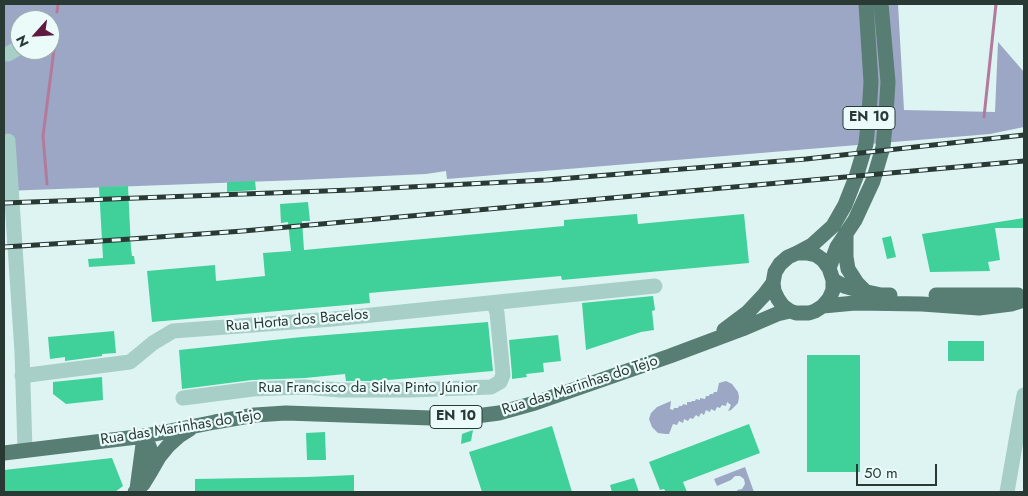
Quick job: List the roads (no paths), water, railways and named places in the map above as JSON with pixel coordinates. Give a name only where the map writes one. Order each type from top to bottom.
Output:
[{"type":"main road","name":"EN 10","points":[[831,274],[845,205],[866,144],[871,82],[866,4]]},
{"type":"main road","name":"EN 10","points":[[797,253],[855,220],[873,181],[882,147],[888,82],[881,4]]},
{"type":"main road","name":"EN 10","points":[[839,230],[848,269],[857,283],[867,293]]},
{"type":"main road","points":[[831,274],[833,290],[829,299],[823,306],[809,313],[796,313],[783,306],[774,291],[775,272],[780,264],[788,257],[797,253],[806,253],[816,255],[823,260],[831,274],[844,286],[867,293],[881,295],[1024,295]]},
{"type":"main road","name":"EN 10","points":[[705,343],[748,312],[773,283]]},
{"type":"main road","points":[[823,306],[855,303],[922,304],[979,308],[1011,304],[1024,300]]},
{"type":"main road","name":"Rua das Marinhas do Tejo","points":[[4,453],[145,436],[255,415],[286,413],[438,418],[498,413],[535,403],[661,360],[790,310]]},
{"type":"main road","points":[[145,468],[179,436],[197,425]]},
{"type":"main road","points":[[136,491],[143,484],[145,468],[152,460],[145,436]]},
{"type":"main road","points":[[107,441],[119,442],[128,446],[139,457],[145,468]]},
{"type":"street","points":[[8,141],[22,352],[25,450]]},
{"type":"street","name":"Rua Horta dos Bacelos","points":[[22,376],[130,362],[153,343],[172,331],[333,319],[655,286]]},
{"type":"street","name":"Rua Francisco da Silva Pinto Júnior","points":[[183,398],[253,388],[304,387],[340,390],[410,390],[491,386],[500,382],[502,375],[497,313],[494,306],[489,303]]},
{"type":"street","points":[[1007,492],[1024,395]]},
{"type":"waterway","points":[[57,10],[58,4]]},
{"type":"waterway","points":[[984,117],[996,4]]},
{"type":"waterway","points":[[47,184],[43,136],[53,60]]},
{"type":"railway","points":[[4,203],[351,190],[546,180],[806,159],[1024,135]]},
{"type":"railway","points":[[4,247],[243,231],[1024,161]]}]
